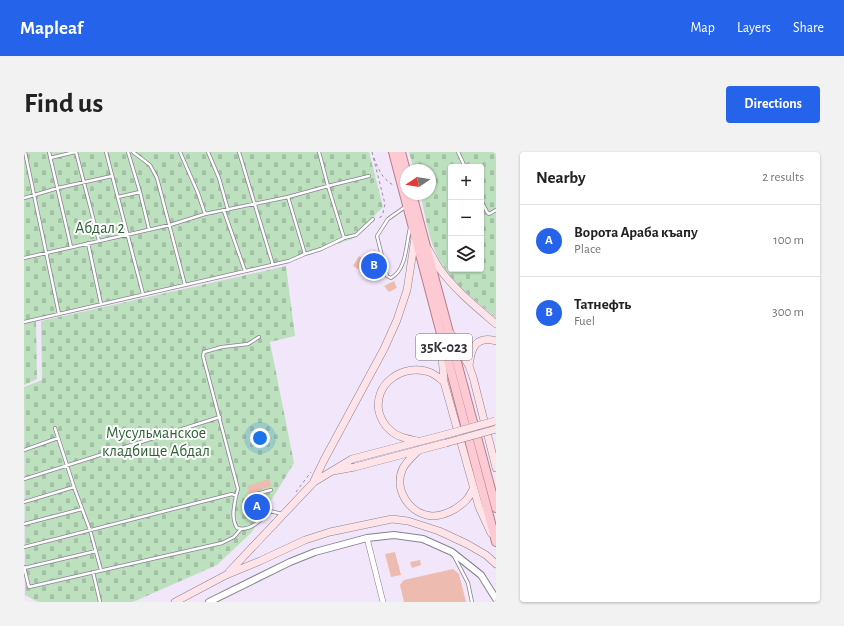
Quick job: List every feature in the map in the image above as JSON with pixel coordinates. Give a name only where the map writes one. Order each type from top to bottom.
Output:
[{"type":"main road","name":"35К-023","points":[[393,152],[400,179]]},
{"type":"main road","points":[[401,152],[404,164]]},
{"type":"main road","name":"35К-023","points":[[406,200],[496,543]]},
{"type":"main road","name":"35К-023","points":[[414,200],[496,508]]},
{"type":"main road","points":[[314,482],[324,460],[384,349],[397,320],[407,290],[415,238]]},
{"type":"main road","points":[[425,242],[439,268],[472,303],[496,324]]},
{"type":"main road","points":[[447,326],[469,366],[496,468]]},
{"type":"main road","points":[[441,335],[444,382],[473,489],[479,507],[496,543]]},
{"type":"main road","points":[[469,366],[472,350],[476,344],[488,340],[496,341]]},
{"type":"main road","points":[[418,441],[397,435],[384,424],[378,407],[380,392],[391,378],[398,374],[414,370],[429,372],[444,382]]},
{"type":"main road","points":[[333,471],[355,467],[446,443],[496,424]]},
{"type":"main road","points":[[226,575],[314,482],[333,471],[343,463],[352,459],[418,441],[496,424]]},
{"type":"main road","points":[[420,450],[409,459],[400,477],[400,486],[403,495],[409,505],[416,511],[432,516],[440,515],[465,502],[473,489]]},
{"type":"main road","points":[[176,602],[226,575],[260,562],[305,540],[330,532],[392,519],[408,521],[439,531],[486,555],[496,564]]},
{"type":"street","points":[[209,602],[309,555],[368,538],[394,535],[423,539],[452,552],[481,575],[496,598]]},
{"type":"street","points":[[368,538],[384,602]]},
{"type":"lane","points":[[25,152],[59,314]]},
{"type":"lane","points":[[49,152],[71,247]]},
{"type":"lane","points":[[50,158],[75,152],[84,182],[98,241]]},
{"type":"lane","points":[[106,152],[143,294]]},
{"type":"lane","points":[[128,152],[149,229]]},
{"type":"lane","points":[[133,152],[150,165],[157,178],[185,285]]},
{"type":"lane","points":[[180,152],[198,193],[204,214]]},
{"type":"lane","points":[[208,152],[228,210]]},
{"type":"lane","points":[[239,152],[272,265]]},
{"type":"lane","points":[[319,152],[344,238]]},
{"type":"lane","points":[[458,152],[464,164]]},
{"type":"lane","points":[[24,198],[58,188],[112,176]]},
{"type":"lane","points":[[24,258],[127,233],[170,225],[204,214],[288,197],[369,176]]},
{"type":"lane","points":[[118,197],[140,192]]},
{"type":"lane","points":[[288,197],[305,254]]},
{"type":"lane","points":[[407,206],[388,219],[377,236],[387,276],[391,278],[397,274],[403,264],[412,223]]},
{"type":"lane","points":[[484,206],[489,214],[496,210]]},
{"type":"lane","points":[[224,211],[245,271]]},
{"type":"lane","points":[[24,322],[289,261],[305,254],[321,250],[344,238],[356,235],[372,219]]},
{"type":"lane","points":[[88,243],[102,304]]},
{"type":"lane","points":[[259,337],[248,344],[222,347],[204,352],[203,356],[238,488],[232,518],[233,522],[237,528],[241,529],[252,527],[270,512],[284,514]]},
{"type":"lane","points":[[24,479],[219,417]]},
{"type":"lane","points":[[55,428],[74,488],[90,530],[101,570]]},
{"type":"lane","points":[[24,450],[58,438]]},
{"type":"lane","points":[[24,502],[74,488]]},
{"type":"lane","points":[[258,522],[252,495],[271,490]]},
{"type":"lane","points":[[24,547],[232,494],[236,496]]},
{"type":"lane","points":[[24,524],[82,509]]},
{"type":"lane","points":[[96,550],[24,567],[29,587],[222,543],[234,538],[241,529]]},
{"type":"lane","points":[[452,552],[468,583],[472,602]]},
{"type":"lane","points":[[93,572],[100,602]]},
{"type":"path","points":[[372,152],[382,177],[389,183],[400,188]]},
{"type":"path","points":[[372,152],[385,204],[381,217],[372,219]]},
{"type":"path","points":[[294,495],[313,471]]},
{"type":"green space","name":"Абдал 2","points":[[24,152],[369,152],[383,207],[352,239],[289,260],[36,320],[37,379],[24,385]]},
{"type":"green space","points":[[409,152],[496,152],[496,318],[457,284],[444,268],[430,236],[421,200],[436,200],[436,164],[412,164]]},
{"type":"green space","name":"Мусульманское кладбище Абдал","points":[[286,266],[295,336],[270,342],[294,463],[252,532],[217,565],[133,602],[38,602],[25,595],[24,387],[42,380],[41,321]]},
{"type":"building","points":[[374,250],[378,252],[377,257],[380,258],[379,264],[382,267],[380,271],[384,275],[381,280],[371,271],[368,275],[353,266],[359,256],[367,261]]},
{"type":"building","points":[[394,281],[397,288],[389,292],[384,286]]},
{"type":"building","points":[[269,479],[271,486],[249,494],[247,486]]},
{"type":"building","points":[[395,552],[401,575],[391,577],[385,554]]},
{"type":"building","points":[[420,560],[421,565],[412,568],[410,562]]},
{"type":"building","points":[[453,569],[459,574],[466,602],[404,602],[400,585],[404,580]]},
{"type":"place","name":"Татнефть","points":[[374,266]]},
{"type":"place","name":"Ворота Араба къапу","points":[[257,507]]}]
